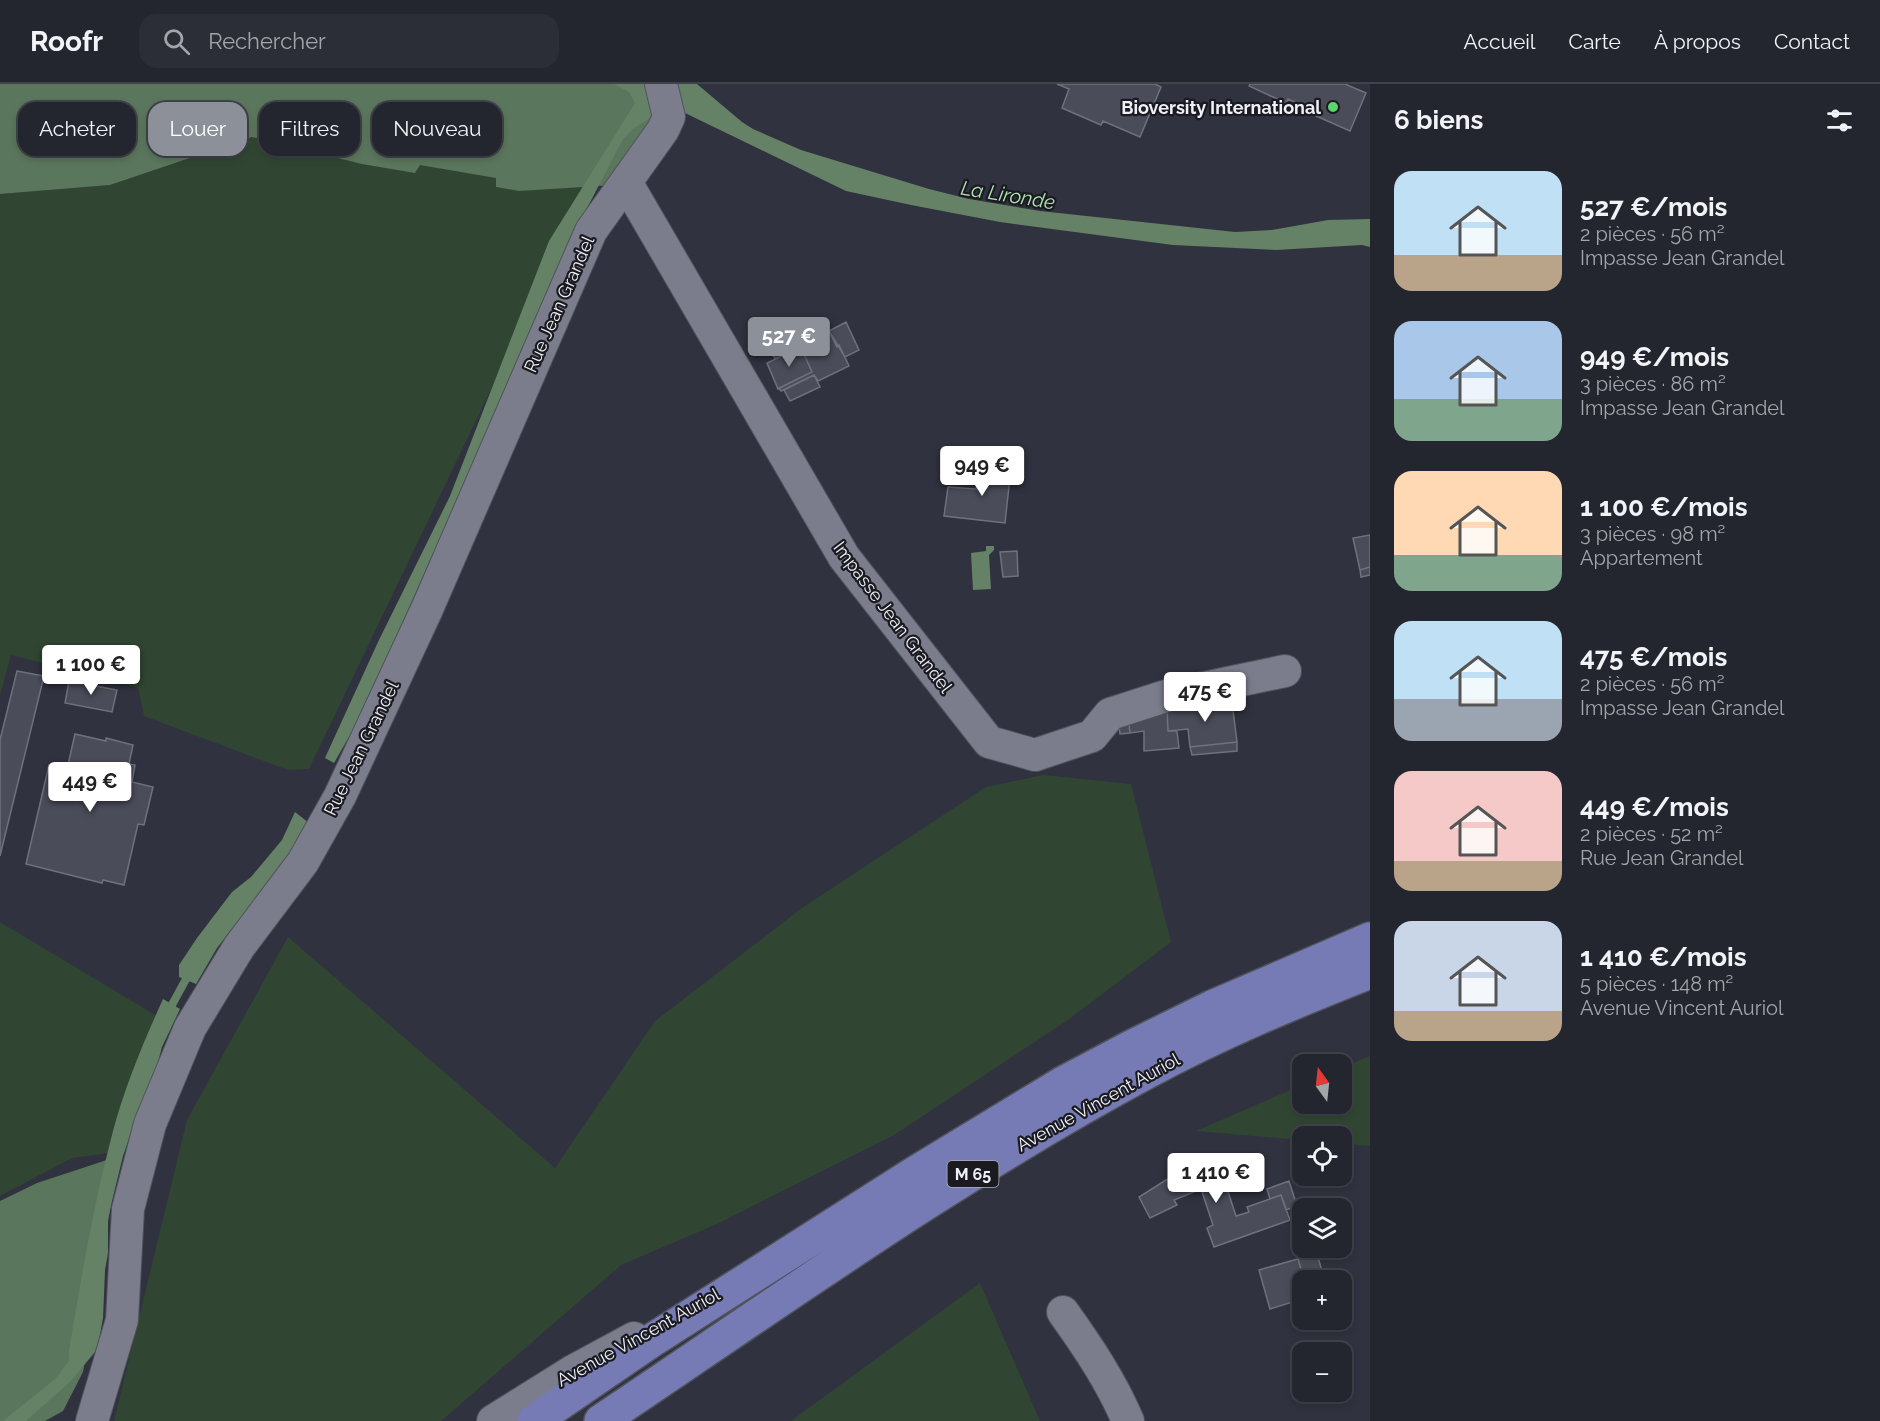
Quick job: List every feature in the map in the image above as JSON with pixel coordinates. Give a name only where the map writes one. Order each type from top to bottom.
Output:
[{"type":"main road","name":"Avenue Vincent Auriol","points":[[534,1421],[654,1339],[915,1173],[1064,1083],[1212,1007],[1370,939]]},
{"type":"main road","name":"Avenue Vincent Auriol","points":[[601,1421],[735,1329],[961,1181],[1084,1106],[1269,1012],[1370,972]]},
{"type":"street","name":"Rue Jean Grandel","points":[[92,1421],[122,1320],[128,1209],[150,1124],[190,1028],[239,947],[303,862],[340,796],[427,609],[591,231],[663,130],[669,117],[661,84]]},
{"type":"street","name":"Impasse Jean Grandel","points":[[626,182],[844,557],[989,742],[1035,755],[1092,736],[1110,714],[1166,696],[1286,670]]},
{"type":"street","name":"Avenue Vincent Auriol","points":[[493,1421],[573,1371],[785,1256]]},
{"type":"street","points":[[1063,1311],[1099,1364],[1128,1421]]},
{"type":"shaded area","points":[[0,84],[648,84],[658,115],[615,185],[519,191],[496,187],[496,178],[420,165],[415,173],[329,156],[360,156],[360,102],[259,102],[259,139],[247,139],[247,102],[148,102],[148,156],[196,156],[110,185],[0,194]]},
{"type":"shaded area","points":[[614,84],[697,84],[753,129],[801,150],[969,199],[1040,211],[1235,232],[1272,230],[1328,220],[1370,219],[1370,247],[1362,245],[1276,250],[1173,245],[1000,222],[911,205],[846,191],[685,113],[656,105],[656,114],[633,129],[623,139],[584,214],[361,716],[334,763],[325,758],[378,642],[450,496],[549,241],[635,103],[629,92]]},
{"type":"shaded area","points":[[259,138],[259,156],[360,156],[360,150],[372,151],[372,156],[413,156],[600,178],[515,339],[309,769],[288,770],[144,716],[138,688],[11,655],[0,695],[0,194],[110,185],[196,156],[247,156],[247,139]]},
{"type":"shaded area","points":[[986,546],[994,546],[994,550],[989,555],[991,589],[973,590],[971,553],[986,551]]},
{"type":"shaded area","points":[[1043,775],[1131,784],[1171,942],[1068,1020],[894,1135],[717,1224],[621,1265],[441,1421],[114,1421],[187,1120],[288,937],[555,1168],[655,1021],[802,908],[986,787]]},
{"type":"shaded area","points":[[295,812],[309,823],[296,848],[244,918],[217,948],[196,984],[179,977],[179,965],[197,938],[232,892],[251,877],[282,840]]},
{"type":"shaded area","points":[[0,922],[162,1019],[142,1104],[125,1151],[72,1158],[0,1196]]},
{"type":"shaded area","points":[[163,999],[180,1009],[162,1047],[156,1070],[123,1156],[108,1219],[103,1318],[95,1352],[70,1382],[26,1421],[3,1421],[55,1379],[69,1361],[88,1241],[113,1131],[135,1064]]},
{"type":"shaded area","points":[[1370,1056],[1370,1146],[1352,1145],[1352,1126],[1292,1126],[1292,1139],[1196,1131],[1292,1089],[1292,1114],[1352,1114],[1352,1063]]},
{"type":"shaded area","points":[[119,1156],[83,1372],[63,1411],[45,1421],[0,1421],[0,1201],[37,1183]]},
{"type":"shaded area","points":[[980,1283],[1040,1421],[791,1421]]},
{"type":"building","points":[[1057,84],[1155,84],[1161,87],[1140,137],[1103,121],[1101,125],[1062,108],[1069,89]]},
{"type":"building","name":"Bioversity International","points":[[1250,84],[1345,84],[1366,93],[1350,131],[1314,115],[1315,111],[1288,99],[1286,103],[1249,86]]},
{"type":"building","points":[[846,322],[859,350],[845,357],[829,331]]},
{"type":"building","points":[[828,329],[849,366],[818,381],[814,375],[781,391],[779,388],[812,372],[799,343]]},
{"type":"building","points":[[797,343],[799,348],[775,359],[773,354]]},
{"type":"building","points":[[799,343],[812,372],[778,389],[767,363],[799,348]]},
{"type":"building","points":[[814,375],[820,387],[790,401],[784,390]]},
{"type":"building","points":[[980,464],[1011,468],[1005,523],[944,516],[948,487],[976,489]]},
{"type":"building","points":[[1370,535],[1370,567],[1360,570],[1353,538]]},
{"type":"building","points":[[1017,551],[1018,576],[1003,577],[1000,552]]},
{"type":"building","points":[[1370,567],[1370,575],[1361,577],[1360,570]]},
{"type":"building","points":[[17,671],[44,676],[0,856],[0,740]]},
{"type":"building","points":[[69,681],[117,690],[112,712],[65,703]]},
{"type":"building","points":[[1232,702],[1237,742],[1190,747],[1188,729],[1168,731],[1167,708]]},
{"type":"building","points":[[1167,708],[1168,731],[1177,731],[1179,748],[1144,751],[1144,731],[1130,733],[1128,716]]},
{"type":"building","points":[[1128,716],[1130,733],[1120,734],[1118,719]]},
{"type":"building","points":[[75,734],[106,741],[106,738],[133,745],[129,764],[135,765],[132,782],[153,787],[144,825],[138,824],[124,885],[103,880],[102,883],[26,864],[49,765],[67,769]]},
{"type":"building","points":[[1237,742],[1237,751],[1192,755],[1190,747]]},
{"type":"building","points":[[1218,1161],[1236,1216],[1249,1212],[1247,1207],[1281,1195],[1290,1220],[1214,1247],[1207,1228],[1213,1225],[1201,1189],[1174,1200],[1177,1205],[1150,1218],[1139,1197],[1166,1180]]},
{"type":"building","points":[[1289,1181],[1294,1198],[1292,1198],[1292,1208],[1286,1210],[1281,1195],[1270,1199],[1267,1189]]},
{"type":"building","points":[[1318,1258],[1322,1270],[1301,1270],[1298,1259]]},
{"type":"building","points":[[1298,1259],[1301,1270],[1292,1270],[1292,1302],[1270,1309],[1259,1270]]},
{"type":"waterway","points":[[167,1014],[191,970]]},
{"type":"place","name":"Bioversity International","points":[[1333,107]]},
{"type":"water label","name":"La Lironde","points":[[1008,195]]}]
